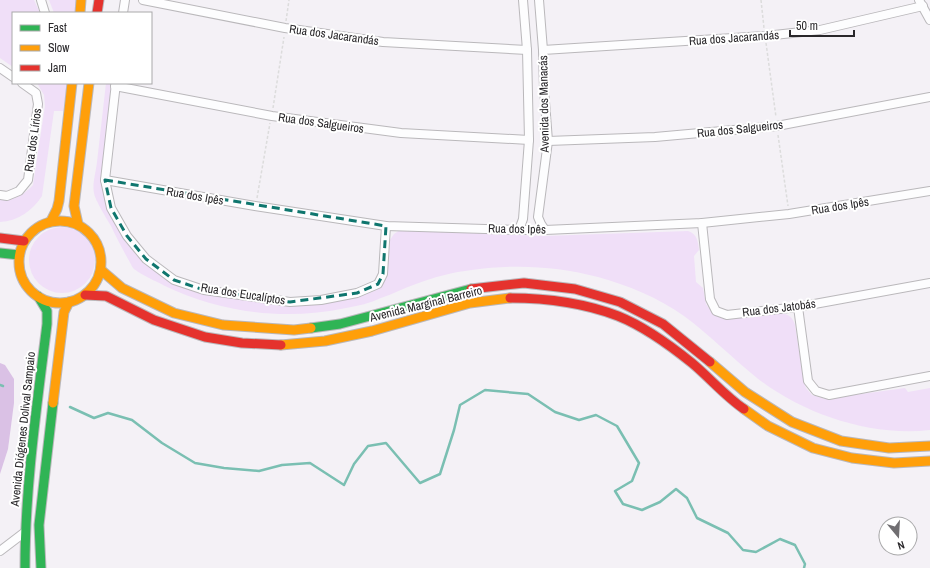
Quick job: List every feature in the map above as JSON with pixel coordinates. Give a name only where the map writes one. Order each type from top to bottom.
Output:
[{"type":"street","points":[[41,0],[46,12]]},
{"type":"street","points":[[80,12],[81,0]]},
{"type":"street","points":[[97,12],[99,0]]},
{"type":"street","points":[[123,12],[125,0]]},
{"type":"street","name":"Rua dos Jacarandás","points":[[143,0],[285,28],[383,42],[527,50]]},
{"type":"street","points":[[523,2],[539,2]]},
{"type":"street","name":"Avenida dos Manacás","points":[[519,230],[523,219],[529,140],[527,50],[523,2]]},
{"type":"street","name":"Avenida dos Manacás","points":[[539,2],[548,141],[538,217],[545,230]]},
{"type":"street","points":[[921,3],[930,20]]},
{"type":"street","name":"Rua dos Jacarandás","points":[[543,50],[765,36],[820,30],[921,3]]},
{"type":"street","points":[[0,68],[12,76]]},
{"type":"street","name":"Rua dos Lírios","points":[[0,195],[6,196],[19,191],[28,180],[38,104],[36,93],[23,84]]},
{"type":"street","points":[[51,221],[59,201],[72,84]]},
{"type":"street","points":[[78,224],[74,206],[89,84]]},
{"type":"street","name":"Rua dos Salgueiros","points":[[116,84],[272,116],[401,134],[529,140]]},
{"type":"street","name":"Rua dos Eucalíptos","points":[[116,84],[105,180],[111,208],[127,236],[146,259],[174,280],[204,290],[290,302],[321,300],[357,293],[378,284],[383,274],[386,226]]},
{"type":"street","points":[[528,91],[536,93],[544,90]]},
{"type":"street","name":"Rua dos Salgueiros","points":[[548,141],[655,138],[777,126],[930,97]]},
{"type":"street","name":"Rua dos Ipês","points":[[105,180],[255,206],[386,226],[519,230],[702,224],[789,214],[930,191]]},
{"type":"street","points":[[64,220],[78,224],[88,230],[96,240],[100,251],[102,263],[101,270],[94,286],[85,295],[69,302],[53,302],[38,296],[29,288],[23,279],[19,267],[19,256],[24,241],[31,232],[51,221],[64,220]]},
{"type":"street","name":"Rua dos Jatobás","points":[[702,224],[710,299],[716,311],[728,314],[798,307],[930,283]]},
{"type":"street","points":[[0,238],[24,241]]},
{"type":"street","points":[[0,254],[19,256]]},
{"type":"street","name":"Avenida Marginal Barreiro","points":[[101,270],[122,288],[174,313],[223,325],[294,330],[340,324],[477,287],[524,283],[575,289],[620,302],[663,324],[698,351],[745,392],[792,422],[841,441],[889,448],[930,446]]},
{"type":"street","name":"Avenida Marginal Barreiro","points":[[85,295],[106,296],[154,320],[205,337],[242,343],[288,345],[325,341],[366,332],[470,303],[505,298],[538,298],[577,304],[618,316],[652,334],[692,363],[734,401],[768,426],[813,448],[852,458],[894,462],[930,461]]},
{"type":"street","name":"Avenida Diógenes Dolival Sampaio","points":[[25,564],[25,532],[34,434],[47,324],[46,311],[38,296]]},
{"type":"street","points":[[41,568],[39,525],[64,312],[69,302]]},
{"type":"street","points":[[798,307],[808,381],[816,391],[829,395],[930,376]]},
{"type":"street","points":[[0,551],[25,532]]},
{"type":"street","points":[[18,568],[25,564]]},
{"type":"path","points":[[255,206],[272,116],[289,0]]},
{"type":"path","points":[[761,0],[789,214]]},
{"type":"highlighted area","points":[[105,180],[386,226],[383,274],[378,284],[357,293],[290,302],[204,290],[174,280],[146,259],[127,236],[111,208]]},
{"type":"shaded area","points":[[0,0],[34,0],[40,12],[12,12],[12,66],[0,58]]},
{"type":"shaded area","points":[[49,0],[78,0],[76,12],[54,12]]},
{"type":"shaded area","points":[[38,84],[67,84],[63,111],[54,111],[42,196],[29,211],[13,220],[0,222],[0,200],[18,196],[26,192],[33,185],[45,106],[44,95]]},
{"type":"shaded area","points":[[106,84],[113,84],[102,179],[106,202],[125,238],[142,262],[173,283],[289,306],[322,304],[360,297],[376,290],[387,277],[390,240],[394,234],[400,230],[544,236],[688,231],[695,236],[699,247],[699,250],[694,256],[696,282],[703,288],[706,304],[711,311],[725,318],[781,313],[792,318],[795,325],[804,383],[812,395],[825,399],[905,388],[908,392],[930,388],[930,430],[885,430],[861,426],[816,412],[775,391],[739,363],[694,323],[664,303],[620,284],[567,270],[535,267],[504,267],[451,273],[430,279],[364,304],[323,312],[277,314],[254,312],[209,303],[165,286],[133,268],[95,196],[94,182]]},
{"type":"shaded area","points":[[62,227],[75,230],[85,237],[92,247],[95,260],[92,273],[85,283],[75,290],[62,293],[49,290],[39,283],[32,273],[29,260],[32,247],[39,237],[49,230]]},
{"type":"shaded area","points":[[0,363],[5,365],[14,379],[14,403],[8,449],[0,474]]},
{"type":"waterway","points":[[70,407],[94,418],[108,413],[132,420],[162,443],[195,463],[224,468],[259,471],[282,465],[310,463],[344,485],[354,464],[368,446],[386,443],[420,483],[440,474],[460,405],[485,390],[528,394],[555,412],[579,420],[596,415],[617,426],[639,463],[632,481],[615,491],[623,504],[642,510],[660,502],[676,489],[687,498],[697,518],[728,533],[743,550],[756,552],[780,539],[795,545],[805,564],[804,568]]},
{"type":"traffic: fast","points":[[0,253],[19,255]]},
{"type":"traffic: fast","points":[[311,328],[340,324],[471,289]]},
{"type":"traffic: fast","points":[[25,568],[29,476],[47,324],[47,311],[38,296]]},
{"type":"traffic: fast","points":[[41,568],[39,525],[53,403]]},
{"type":"traffic: slow","points":[[80,12],[81,0]]},
{"type":"traffic: slow","points":[[51,221],[59,201],[72,84]]},
{"type":"traffic: slow","points":[[78,224],[74,206],[89,84]]},
{"type":"traffic: slow","points":[[60,221],[76,224],[89,233],[98,246],[101,262],[98,278],[89,291],[76,300],[60,303],[44,300],[31,291],[22,278],[19,262],[22,246],[31,233],[44,224],[60,221]]},
{"type":"traffic: slow","points":[[101,270],[122,288],[174,313],[223,325],[294,330],[311,328]]},
{"type":"traffic: slow","points":[[281,345],[325,341],[372,331],[470,303],[510,298]]},
{"type":"traffic: slow","points":[[53,403],[64,312],[69,302]]},
{"type":"traffic: slow","points":[[710,362],[745,392],[792,422],[841,441],[889,448],[930,446]]},
{"type":"traffic: slow","points":[[744,409],[768,426],[813,448],[852,458],[894,463],[930,461]]},
{"type":"traffic: jam","points":[[97,12],[99,0]]},
{"type":"traffic: jam","points":[[0,238],[24,241]]},
{"type":"traffic: jam","points":[[471,289],[524,283],[575,289],[620,302],[663,324],[710,362]]},
{"type":"traffic: jam","points":[[85,295],[106,296],[154,320],[205,337],[242,343],[281,345]]},
{"type":"traffic: jam","points":[[510,298],[565,302],[605,311],[627,320],[666,343],[699,369],[744,409]]}]
